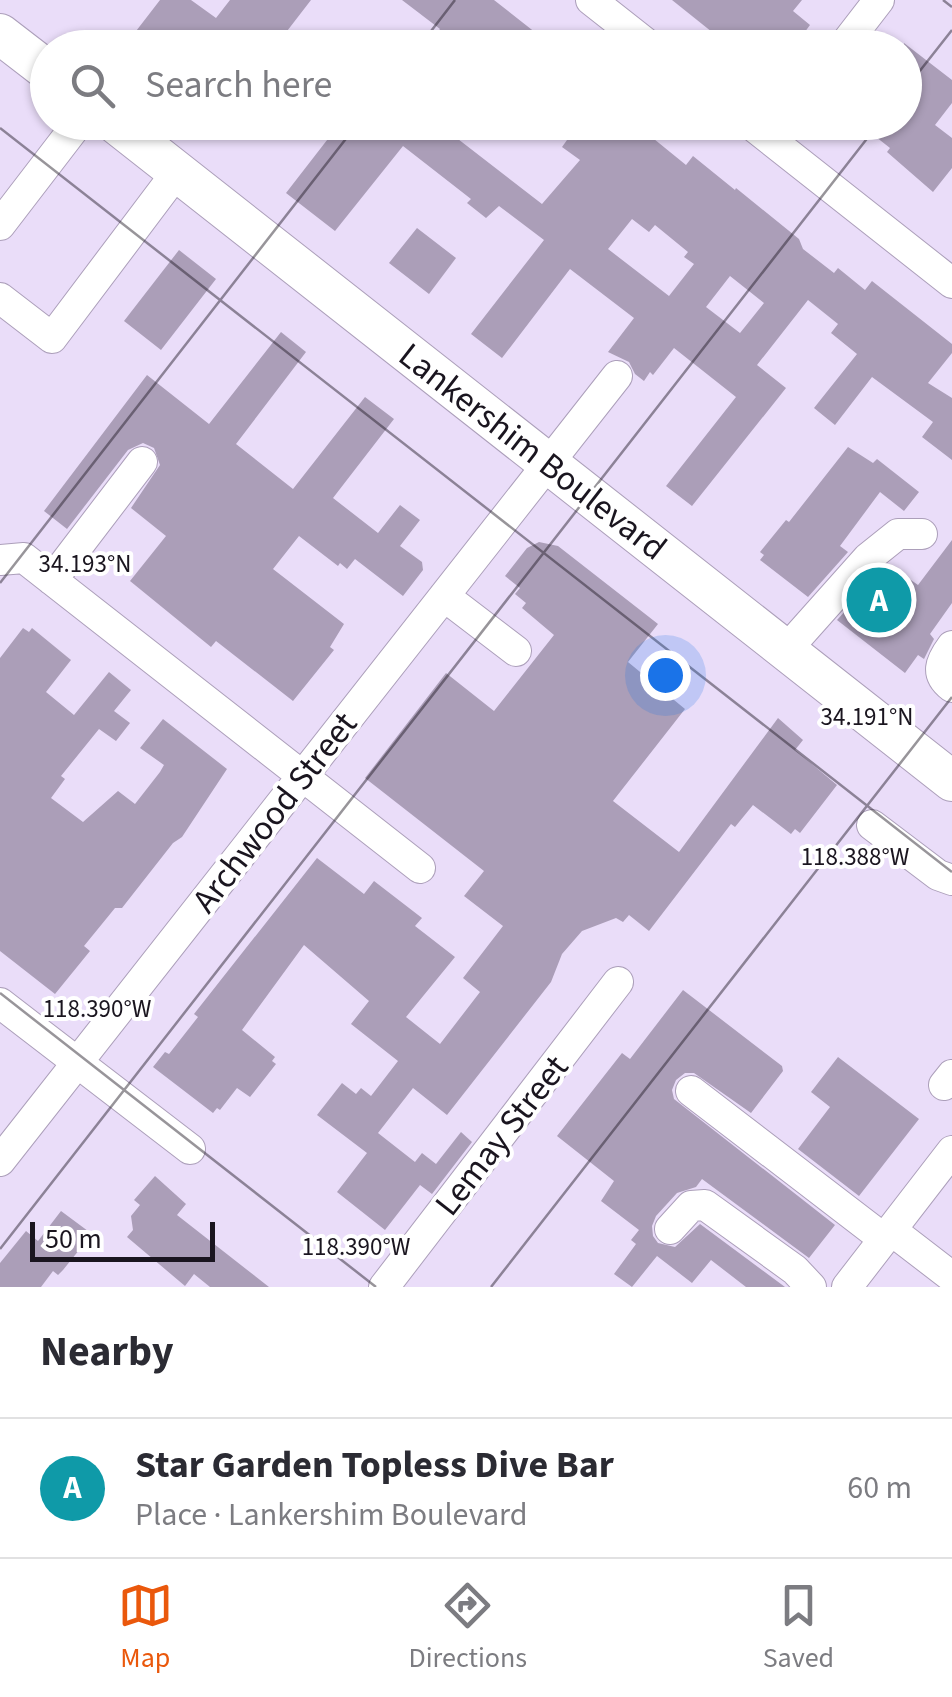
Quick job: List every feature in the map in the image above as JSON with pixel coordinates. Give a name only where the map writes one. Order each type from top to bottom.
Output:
[{"type":"main road","points":[[0,34],[30,57]]},
{"type":"main road","name":"Lankershim Boulevard","points":[[137,140],[952,781]]},
{"type":"street","points":[[856,30],[879,0]]},
{"type":"street","points":[[603,4],[632,30]]},
{"type":"street","points":[[0,225],[65,140]]},
{"type":"street","points":[[782,140],[952,282]]},
{"type":"street","points":[[0,298],[52,338],[177,172]]},
{"type":"street","name":"Archwood Street","points":[[0,1161],[617,376]]},
{"type":"street","points":[[52,580],[142,462]]},
{"type":"street","points":[[786,650],[868,558],[898,534],[922,534]]},
{"type":"street","points":[[12,559],[52,580],[420,868]]},
{"type":"street","points":[[444,596],[516,651]]},
{"type":"street","points":[[952,646],[940,670],[952,688]]},
{"type":"street","points":[[872,825],[938,876],[952,880]]},
{"type":"street","name":"Lemay Street","points":[[384,1287],[618,982]]},
{"type":"street","points":[[0,1002],[190,1149]]},
{"type":"street","points":[[690,1091],[952,1277]]},
{"type":"street","points":[[847,1287],[952,1151]]},
{"type":"street","points":[[670,1228],[690,1206],[705,1205],[795,1270],[811,1287]]},
{"type":"building","points":[[160,0],[191,0],[216,18],[230,0],[311,0],[288,30],[137,30]]},
{"type":"building","points":[[402,0],[494,0],[532,30],[439,30]]},
{"type":"building","points":[[672,0],[802,0],[793,11],[810,25],[806,30],[710,30]]},
{"type":"building","points":[[922,57],[952,80],[952,103],[935,125],[952,138],[952,168],[933,192],[887,152],[890,148],[880,140],[922,140]]},
{"type":"building","points":[[327,140],[459,140],[542,204],[580,160],[562,147],[567,140],[655,140],[686,165],[693,156],[799,239],[803,249],[834,273],[838,268],[865,290],[872,281],[952,344],[952,353],[928,383],[952,398],[952,460],[922,437],[933,422],[872,377],[835,425],[814,408],[857,354],[831,333],[838,324],[808,300],[757,365],[786,388],[692,506],[666,486],[736,397],[674,348],[644,381],[629,362],[608,352],[634,318],[570,269],[502,358],[471,334],[544,240],[499,206],[486,218],[467,203],[471,199],[403,146],[335,231],[286,193]],"holes":[[[632,219],[649,232],[655,225],[688,252],[684,257],[694,264],[669,296],[608,249]],[[730,276],[764,303],[740,333],[706,307]]]},
{"type":"building","points":[[417,228],[456,258],[429,294],[389,263]]},
{"type":"building","points":[[179,250],[216,279],[161,350],[124,321]]},
{"type":"building","points":[[281,332],[306,352],[236,444],[293,489],[365,397],[394,419],[333,498],[378,533],[400,505],[420,520],[400,546],[422,562],[423,570],[403,596],[355,559],[347,569],[340,563],[338,566],[299,536],[273,569],[344,624],[330,647],[334,650],[293,701],[216,641],[211,647],[130,581],[166,536],[131,508],[160,465],[154,448],[143,443],[128,450],[67,529],[44,511],[147,375],[209,424]]},
{"type":"building","points":[[848,447],[873,463],[877,459],[919,492],[904,511],[880,492],[840,546],[848,552],[808,597],[760,560],[764,555],[760,552]]},
{"type":"building","points":[[952,540],[952,603],[930,634],[934,639],[924,659],[918,655],[905,673],[837,620],[889,568],[918,585]]},
{"type":"building","points":[[539,542],[558,546],[658,624],[628,662],[685,709],[613,801],[679,852],[778,718],[803,740],[795,750],[837,785],[800,833],[795,829],[791,834],[753,805],[735,827],[731,824],[649,931],[629,915],[623,922],[616,918],[582,931],[562,954],[551,982],[447,1115],[413,1088],[378,1133],[415,1162],[422,1153],[436,1164],[461,1132],[472,1142],[432,1194],[420,1185],[385,1230],[337,1192],[367,1153],[317,1115],[342,1083],[356,1094],[361,1088],[371,1096],[398,1061],[351,1024],[369,1001],[304,945],[242,1030],[275,1057],[272,1061],[276,1064],[250,1097],[237,1088],[213,1113],[153,1067],[165,1052],[169,1054],[198,1017],[194,1014],[317,858],[364,894],[374,881],[422,918],[415,926],[455,957],[406,1017],[440,1044],[480,992],[463,978],[503,926],[464,896],[484,871],[365,778],[446,673],[494,711],[554,635],[522,608],[526,603],[515,594],[520,588],[505,576],[527,548]]},
{"type":"building","points":[[23,628],[29,632],[32,628],[71,660],[46,692],[74,715],[109,672],[131,690],[114,711],[130,723],[116,741],[99,729],[61,776],[65,779],[51,798],[83,822],[118,791],[135,804],[160,772],[164,765],[140,748],[163,719],[227,769],[182,837],[84,946],[90,951],[55,994],[0,951],[0,658]]},
{"type":"building","points":[[683,990],[782,1066],[783,1071],[751,1113],[694,1073],[685,1073],[676,1080],[674,1099],[835,1225],[809,1258],[702,1179],[696,1187],[677,1193],[656,1216],[653,1236],[658,1243],[675,1247],[700,1224],[785,1287],[746,1287],[711,1260],[692,1283],[657,1256],[632,1287],[614,1274],[636,1244],[631,1240],[639,1230],[601,1201],[614,1181],[557,1136],[622,1053],[630,1059]]},
{"type":"building","points":[[838,1057],[919,1119],[859,1196],[798,1149],[830,1107],[811,1092]]},
{"type":"building","points":[[155,1176],[186,1204],[177,1215],[269,1287],[210,1287],[194,1274],[185,1286],[127,1237],[133,1230],[131,1216],[140,1205],[134,1200]]},
{"type":"building","points":[[61,1211],[92,1234],[63,1270],[58,1275],[53,1271],[41,1287],[0,1287],[0,1263],[26,1231],[38,1241]]},
{"type":"place","name":"Star Garden Topless Dive Bar","points":[[879,600]]}]
